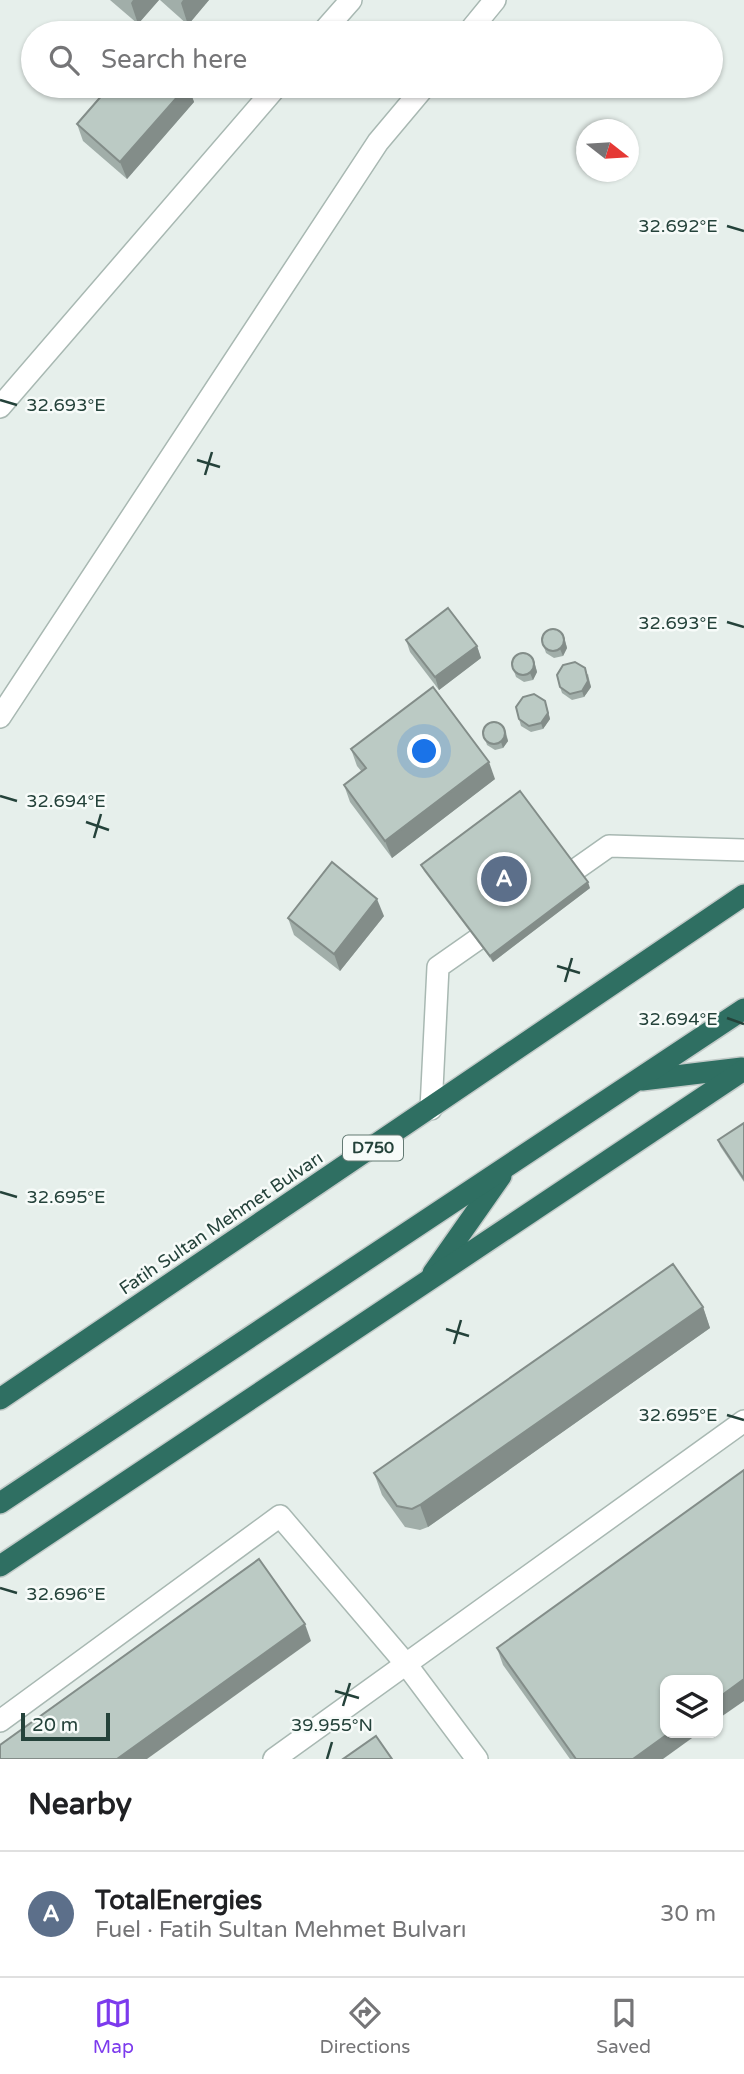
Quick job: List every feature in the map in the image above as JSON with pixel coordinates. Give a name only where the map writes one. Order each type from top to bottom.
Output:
[{"type":"highway","name":"Fatih Sultan Mehmet Bulvarı","points":[[0,1399],[744,895]]},
{"type":"highway","points":[[0,1503],[744,1009]]},
{"type":"highway","points":[[636,1081],[744,1068]]},
{"type":"highway","points":[[0,1566],[744,1068]]},
{"type":"highway","points":[[426,1283],[508,1166]]},
{"type":"street","points":[[333,21],[351,0]]},
{"type":"street","points":[[478,21],[495,0]]},
{"type":"street","points":[[0,407],[267,98]]},
{"type":"street","points":[[0,718],[378,142],[415,98]]},
{"type":"street","points":[[541,894],[609,846],[744,849]]},
{"type":"street","points":[[431,1109],[438,967],[518,910]]},
{"type":"street","points":[[274,1759],[744,1421]]},
{"type":"street","points":[[0,1721],[280,1516],[406,1664],[477,1759]]},
{"type":"building","points":[[100,98],[176,98],[120,162],[77,124]]},
{"type":"building","points":[[448,608],[477,646],[435,677],[406,640]]},
{"type":"building","points":[[553,629],[561,632],[564,640],[561,648],[553,651],[545,648],[542,640],[545,632]]},
{"type":"building","points":[[523,653],[531,656],[534,664],[531,672],[523,675],[515,672],[512,664],[515,656]]},
{"type":"building","points":[[575,662],[585,668],[588,681],[582,691],[570,694],[560,687],[557,675],[563,665]]},
{"type":"building","points":[[433,687],[489,762],[385,841],[344,785],[366,768],[351,749]]},
{"type":"building","points":[[534,694],[545,701],[548,713],[541,723],[529,726],[519,719],[516,707],[523,697]]},
{"type":"building","points":[[494,722],[502,725],[505,733],[502,741],[494,744],[486,741],[483,733],[486,725]]},
{"type":"building","points":[[520,791],[588,882],[490,956],[421,865]]},
{"type":"building","points":[[332,862],[377,899],[334,954],[288,918]]},
{"type":"building","points":[[744,1123],[744,1179],[718,1140]]},
{"type":"building","points":[[673,1264],[703,1307],[420,1505],[412,1509],[397,1506],[374,1473]]},
{"type":"building","points":[[744,1470],[744,1679],[723,1694],[723,1675],[660,1675],[662,1738],[633,1759],[576,1759],[497,1648]]},
{"type":"building","points":[[259,1559],[305,1624],[117,1759],[0,1759],[0,1745]]},
{"type":"building","points":[[376,1736],[392,1759],[343,1759]]},
{"type":"place","name":"TotalEnergies","points":[[504,879]]}]
